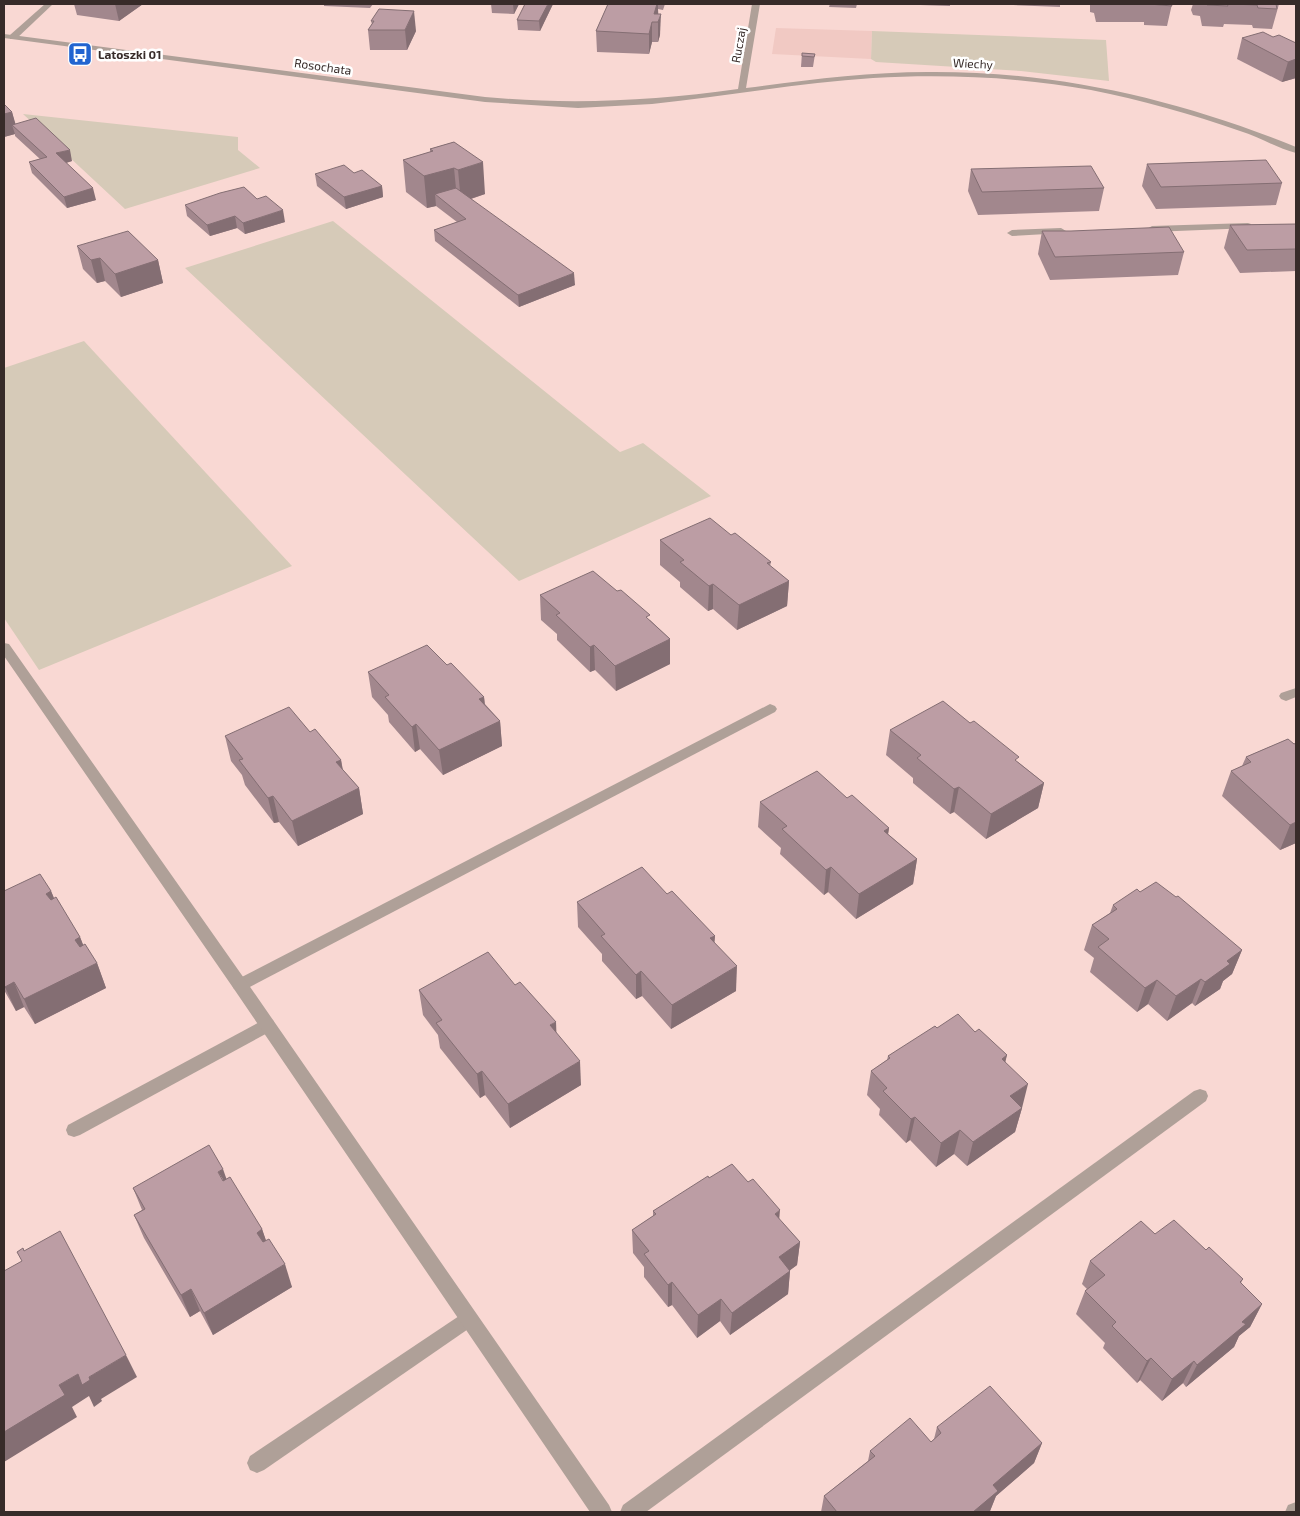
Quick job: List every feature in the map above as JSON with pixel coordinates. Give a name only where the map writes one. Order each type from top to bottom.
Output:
[{"type":"street","points":[[6,36],[49,4]]},
{"type":"street","name":"Ruczaj","points":[[742,90],[756,4]]},
{"type":"street","name":"Rosochata","points":[[6,36],[455,95],[576,105],[640,103]]},
{"type":"street","name":"Wiechy","points":[[640,103],[872,76],[951,74],[1016,78],[1107,90],[1189,110],[1258,134],[1296,150]]},
{"type":"street","points":[[1142,229],[1262,226]]},
{"type":"street","points":[[1012,233],[1072,231]]},
{"type":"street","points":[[4,647],[240,985],[602,1512]]},
{"type":"street","points":[[240,985],[770,709]]},
{"type":"street","points":[[74,1130],[267,1025]]},
{"type":"street","points":[[630,1512],[1200,1096]]},
{"type":"street","points":[[257,1463],[468,1319]]},
{"type":"shaded area","points":[[776,28],[872,31],[871,59],[772,54]]},
{"type":"shaded area","points":[[872,31],[1106,40],[1109,81],[1021,71],[876,62],[871,59]]},
{"type":"shaded area","points":[[23,114],[238,137],[238,150],[260,168],[125,209]]},
{"type":"shaded area","points":[[333,221],[620,452],[643,443],[711,496],[519,581],[185,268]]},
{"type":"shaded area","points":[[84,341],[292,566],[39,670],[4,618],[4,368]]},
{"type":"building","points":[[525,4],[548,4],[539,21],[517,20]]},
{"type":"building","points":[[608,4],[657,4],[654,14],[661,14],[658,22],[652,22],[649,34],[596,31]]},
{"type":"building","points":[[1149,4],[1171,4],[1172,6]]},
{"type":"building","points":[[1227,4],[1228,6],[1207,5]]},
{"type":"building","points":[[1230,4],[1276,4],[1277,9],[1258,8],[1257,5]]},
{"type":"building","points":[[379,9],[414,11],[405,30],[368,30],[374,21],[371,21]]},
{"type":"building","points":[[1263,32],[1273,37],[1279,35],[1296,43],[1296,59],[1288,62],[1242,38]]},
{"type":"building","points":[[802,53],[815,54],[814,57],[802,56]]},
{"type":"building","points":[[4,104],[12,112],[4,114]]},
{"type":"building","points":[[36,118],[70,150],[56,153],[93,188],[64,197],[29,162],[47,157],[12,125]]},
{"type":"building","points":[[454,142],[483,162],[458,170],[454,168],[424,176],[403,160],[433,151],[430,149]]},
{"type":"building","points":[[1266,160],[1282,183],[1161,187],[1147,164]]},
{"type":"building","points":[[344,165],[354,173],[362,170],[382,186],[344,197],[315,174]]},
{"type":"building","points":[[1091,166],[1104,188],[982,192],[971,169]]},
{"type":"building","points":[[244,187],[257,199],[266,196],[283,210],[243,223],[235,216],[207,225],[185,205],[220,193]]},
{"type":"building","points":[[456,188],[574,273],[518,295],[434,230],[466,219],[435,194]]},
{"type":"building","points":[[1296,224],[1296,249],[1247,250],[1230,225]]},
{"type":"building","points":[[1169,227],[1184,252],[1055,257],[1042,231],[1071,231]]},
{"type":"building","points":[[128,231],[158,260],[115,274],[100,258],[91,260],[77,246]]},
{"type":"building","points":[[710,518],[731,535],[735,533],[771,562],[767,563],[789,581],[739,605],[713,584],[709,586],[680,562],[684,560],[660,540]]},
{"type":"building","points":[[593,571],[617,591],[621,590],[650,615],[646,617],[670,639],[615,666],[594,645],[590,647],[556,615],[560,613],[540,595]]},
{"type":"building","points":[[427,645],[447,665],[451,663],[484,697],[479,699],[500,721],[439,750],[416,724],[412,727],[385,697],[389,695],[368,672]]},
{"type":"building","points":[[943,701],[970,723],[974,721],[1019,757],[1015,760],[1044,783],[991,814],[959,787],[954,789],[917,758],[921,755],[890,730]]},
{"type":"building","points":[[289,707],[310,732],[315,729],[341,760],[336,762],[359,788],[292,821],[273,796],[268,798],[239,760],[243,759],[225,736]]},
{"type":"building","points":[[1288,739],[1294,744],[1296,743],[1296,822],[1290,825],[1231,771],[1251,762],[1246,757]]},
{"type":"building","points":[[817,771],[847,798],[852,795],[889,828],[884,831],[917,859],[859,894],[831,867],[826,870],[782,829],[787,826],[760,802]]},
{"type":"building","points":[[642,867],[667,894],[672,891],[715,936],[710,938],[737,966],[672,1005],[641,971],[636,975],[601,936],[605,934],[577,902]]},
{"type":"building","points":[[40,874],[51,891],[46,894],[51,900],[56,897],[80,937],[75,940],[80,947],[85,944],[97,963],[24,999],[14,982],[5,987],[4,985],[4,891]]},
{"type":"building","points":[[1156,882],[1176,897],[1178,896],[1242,950],[1227,961],[1230,964],[1205,982],[1201,979],[1176,996],[1157,980],[1145,988],[1098,947],[1109,939],[1092,925],[1117,909],[1113,905],[1137,889],[1140,892]]},
{"type":"building","points":[[488,952],[515,985],[520,982],[556,1022],[550,1025],[580,1061],[508,1104],[482,1071],[477,1074],[436,1023],[442,1020],[419,990]]},
{"type":"building","points":[[958,1014],[975,1032],[979,1029],[1007,1055],[1002,1059],[1028,1084],[1010,1096],[1022,1108],[973,1142],[960,1130],[941,1143],[915,1117],[911,1119],[883,1091],[887,1088],[871,1071],[890,1058],[888,1056],[935,1026],[937,1028]]},
{"type":"building","points":[[209,1145],[223,1169],[218,1172],[223,1181],[230,1177],[262,1229],[257,1233],[263,1242],[269,1239],[285,1264],[204,1313],[191,1289],[181,1295],[134,1215],[145,1209],[133,1188]]},
{"type":"building","points":[[732,1164],[748,1182],[753,1179],[780,1210],[775,1214],[800,1242],[779,1257],[790,1271],[732,1313],[721,1299],[698,1315],[672,1282],[668,1285],[644,1254],[649,1251],[632,1230],[656,1214],[653,1211],[708,1176],[709,1178]]},
{"type":"building","points":[[1174,1220],[1206,1250],[1209,1247],[1243,1279],[1240,1282],[1262,1304],[1242,1322],[1246,1324],[1197,1365],[1194,1361],[1172,1379],[1151,1358],[1147,1361],[1112,1326],[1116,1322],[1085,1291],[1105,1275],[1090,1261],[1141,1221],[1155,1234]]},
{"type":"building","points":[[60,1231],[126,1355],[89,1377],[90,1380],[82,1385],[78,1374],[59,1385],[65,1395],[4,1432],[4,1271],[22,1261],[17,1252],[23,1248],[24,1251]]},
{"type":"building","points":[[990,1386],[1042,1443],[993,1485],[998,1491],[973,1512],[837,1512],[824,1496],[875,1456],[870,1451],[910,1418],[931,1442],[941,1433],[937,1427]]},
{"type":"place","name":"Latoszki 01","points":[[80,54]]}]
